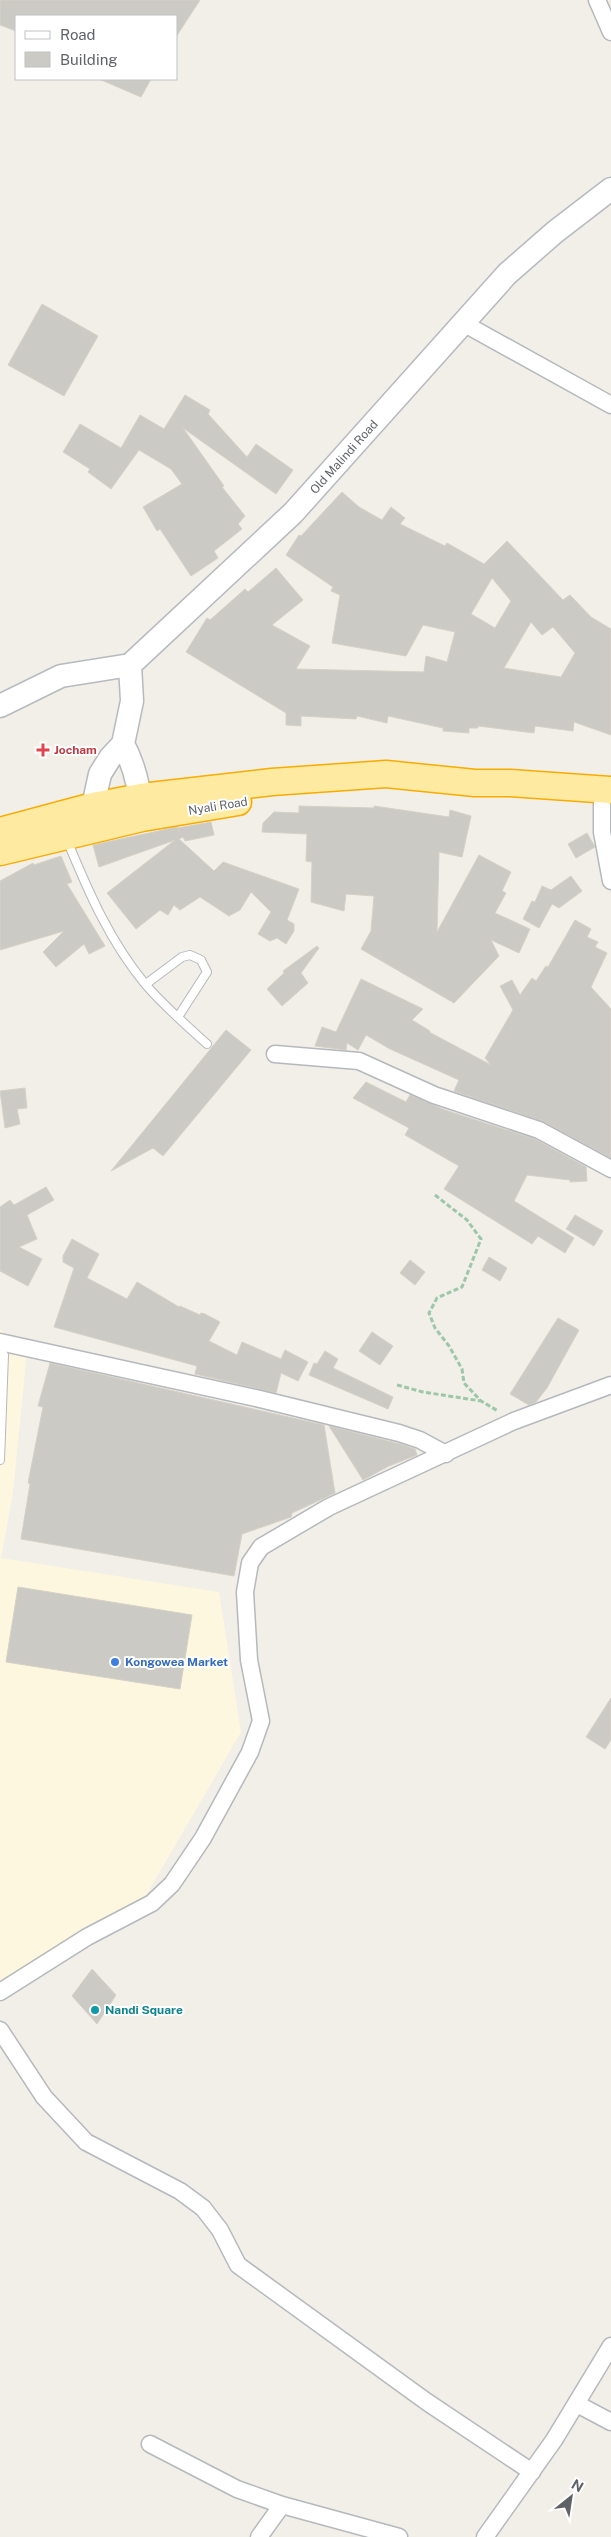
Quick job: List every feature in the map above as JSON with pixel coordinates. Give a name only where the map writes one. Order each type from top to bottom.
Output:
[{"type":"highway","name":"Nyali Road","points":[[0,832],[141,808],[390,788],[440,780],[606,789]]},
{"type":"highway","name":"Nyali Road","points":[[0,852],[65,836],[95,817]]},
{"type":"main road","name":"Old Malindi Road","points":[[130,665],[293,513],[508,274],[555,232],[611,189]]},
{"type":"main road","points":[[0,706],[60,676],[130,665],[132,701],[123,744],[104,766],[95,817]]},
{"type":"main road","points":[[123,744],[131,760],[141,808]]},
{"type":"street","points":[[597,0],[611,32]]},
{"type":"street","points":[[464,323],[611,405]]},
{"type":"street","points":[[606,789],[602,832],[611,881]]},
{"type":"street","points":[[275,1054],[359,1061],[434,1095],[539,1130],[611,1169]]},
{"type":"street","points":[[0,1342],[260,1399],[399,1433],[420,1440],[446,1454]]},
{"type":"street","points":[[0,1992],[87,1936],[152,1903],[172,1884],[203,1838],[250,1752],[261,1721],[249,1660],[245,1592],[250,1563],[261,1547],[329,1507],[514,1421],[611,1385]]},
{"type":"street","points":[[0,2030],[44,2097],[86,2142],[180,2191],[203,2208],[220,2230],[238,2265],[426,2402],[532,2472]]},
{"type":"street","points":[[485,2537],[532,2472],[577,2404],[611,2346]]},
{"type":"street","points":[[577,2404],[611,2422]]},
{"type":"street","points":[[150,2444],[237,2489],[364,2532],[399,2537]]},
{"type":"street","points":[[259,2537],[282,2505]]},
{"type":"lane","points":[[65,836],[96,910],[146,984],[207,1044]]},
{"type":"lane","points":[[146,984],[182,957],[190,955],[201,960],[207,972],[178,1017]]},
{"type":"lane","points":[[0,1350],[4,1355],[0,1460]]},
{"type":"path","points":[[435,1195],[467,1220],[482,1239],[462,1287],[436,1298],[429,1313],[435,1328],[449,1346],[462,1369],[464,1383],[481,1401],[514,1421]]},
{"type":"path","points":[[397,1385],[424,1392],[481,1401]]},
{"type":"shaded area","name":"Kongowea Market","points":[[0,1329],[27,1352],[13,1492],[1,1558],[219,1592],[241,1732],[137,1911],[0,1989]]},
{"type":"building","points":[[0,0],[200,0],[178,34],[178,15],[15,15],[15,31],[0,25]]},
{"type":"building","points":[[101,80],[150,80],[141,97]]},
{"type":"building","points":[[42,304],[98,336],[64,396],[8,365]]},
{"type":"building","points":[[185,395],[210,410],[208,414],[247,457],[256,444],[293,470],[276,494],[183,428],[224,486],[222,487],[245,516],[238,524],[242,529],[214,551],[218,558],[191,576],[160,529],[157,531],[143,507],[182,484],[171,469],[139,450],[111,489],[88,472],[90,469],[63,452],[80,424],[121,448],[140,415],[164,429]]},
{"type":"building","points":[[342,492],[359,507],[382,520],[391,507],[405,518],[400,524],[445,546],[447,543],[484,564],[507,541],[563,600],[570,595],[591,617],[611,629],[611,735],[574,722],[573,731],[535,726],[534,733],[478,726],[478,728],[469,728],[469,733],[443,731],[443,728],[388,716],[387,723],[357,716],[356,719],[301,716],[301,726],[286,725],[286,713],[186,652],[207,618],[210,620],[245,589],[248,592],[276,568],[303,600],[272,625],[310,646],[296,669],[424,672],[426,656],[447,662],[455,632],[423,625],[406,656],[332,643],[340,595],[331,591],[333,587],[286,555],[299,535],[301,536]],"holes":[[[492,578],[511,601],[495,628],[471,614]],[[531,622],[542,635],[553,627],[575,653],[561,677],[504,668]]]},
{"type":"building","points":[[299,806],[374,808],[374,806],[449,817],[450,810],[471,816],[462,857],[439,852],[437,932],[479,855],[511,872],[502,891],[506,893],[495,913],[530,929],[519,953],[491,940],[499,956],[454,1003],[361,949],[371,931],[374,896],[346,894],[344,911],[311,902],[312,862],[306,861],[307,834],[262,832],[263,823],[274,812],[299,813]]},
{"type":"building","points":[[211,822],[214,835],[185,841],[183,837],[179,839],[214,871],[223,862],[299,889],[287,920],[294,924],[294,931],[286,944],[277,938],[270,941],[258,934],[271,912],[251,892],[240,910],[229,916],[200,897],[180,910],[174,905],[168,915],[160,910],[136,929],[107,893],[175,840],[99,867],[93,845],[177,827],[180,832],[178,828]]},
{"type":"building","points":[[587,833],[595,847],[576,858],[568,844]]},
{"type":"building","points":[[61,856],[72,882],[67,884],[105,946],[89,954],[84,944],[56,967],[43,952],[64,931],[0,950],[0,881],[33,863],[34,865]]},
{"type":"building","points":[[571,876],[582,891],[559,908],[552,904],[539,928],[523,919],[532,901],[535,902],[542,886],[551,890]]},
{"type":"building","points":[[575,920],[591,929],[587,937],[598,942],[595,947],[607,953],[591,987],[611,1009],[611,1158],[542,1121],[454,1091],[459,1080],[390,1049],[366,1035],[358,1050],[347,1043],[346,1050],[315,1046],[322,1027],[336,1032],[361,979],[423,1009],[412,1020],[429,1032],[491,1065],[485,1058],[513,1010],[500,986],[512,980],[520,995],[532,978],[536,981],[546,966],[548,967]]},
{"type":"building","points":[[317,946],[319,948],[301,973],[308,983],[282,1006],[267,989],[284,973],[283,971]]},
{"type":"building","points":[[226,1030],[251,1050],[163,1156],[153,1148],[111,1171]]},
{"type":"building","points":[[366,1082],[406,1102],[410,1095],[445,1110],[535,1139],[586,1167],[587,1181],[570,1182],[570,1180],[527,1175],[514,1201],[574,1238],[565,1253],[538,1236],[532,1244],[444,1189],[459,1166],[405,1135],[409,1128],[353,1098]]},
{"type":"building","points":[[25,1088],[27,1108],[17,1109],[20,1124],[5,1128],[0,1091]]},
{"type":"building","points":[[46,1187],[54,1200],[27,1215],[37,1239],[19,1247],[42,1259],[28,1286],[0,1271],[0,1207],[10,1200],[14,1205]]},
{"type":"building","points":[[575,1215],[603,1231],[594,1246],[566,1229]]},
{"type":"building","points":[[72,1239],[99,1254],[87,1278],[127,1299],[137,1282],[179,1307],[200,1315],[201,1313],[205,1314],[220,1322],[209,1341],[237,1355],[242,1342],[281,1359],[285,1350],[308,1362],[298,1381],[281,1373],[276,1393],[195,1374],[197,1366],[54,1327],[74,1268],[63,1262],[63,1256]]},
{"type":"building","points":[[489,1257],[507,1268],[500,1281],[482,1270]]},
{"type":"building","points":[[410,1260],[425,1272],[415,1285],[400,1273]]},
{"type":"building","points":[[558,1318],[579,1330],[547,1388],[536,1402],[529,1405],[510,1394]]},
{"type":"building","points":[[372,1332],[393,1346],[380,1365],[359,1351]]},
{"type":"building","points":[[325,1351],[338,1359],[333,1368],[393,1397],[388,1409],[309,1375],[314,1363],[317,1364]]},
{"type":"building","points":[[50,1363],[324,1425],[335,1493],[292,1513],[291,1517],[242,1534],[234,1576],[21,1539],[30,1484],[28,1483],[43,1407],[38,1406]]},
{"type":"building","points":[[329,1426],[400,1444],[415,1449],[417,1455],[389,1466],[363,1480]]},
{"type":"building","points":[[18,1587],[192,1615],[180,1689],[6,1662]]},
{"type":"building","points":[[611,1698],[611,1740],[605,1749],[586,1737]]},
{"type":"building","name":"Nandi Square","points":[[92,1969],[116,1995],[97,2024],[72,1996]]},
{"type":"place","name":"Jocham","points":[[43,750]]},
{"type":"place","name":"Kongowea Market","points":[[115,1662]]},
{"type":"place","name":"Nandi Square","points":[[95,2010]]}]
